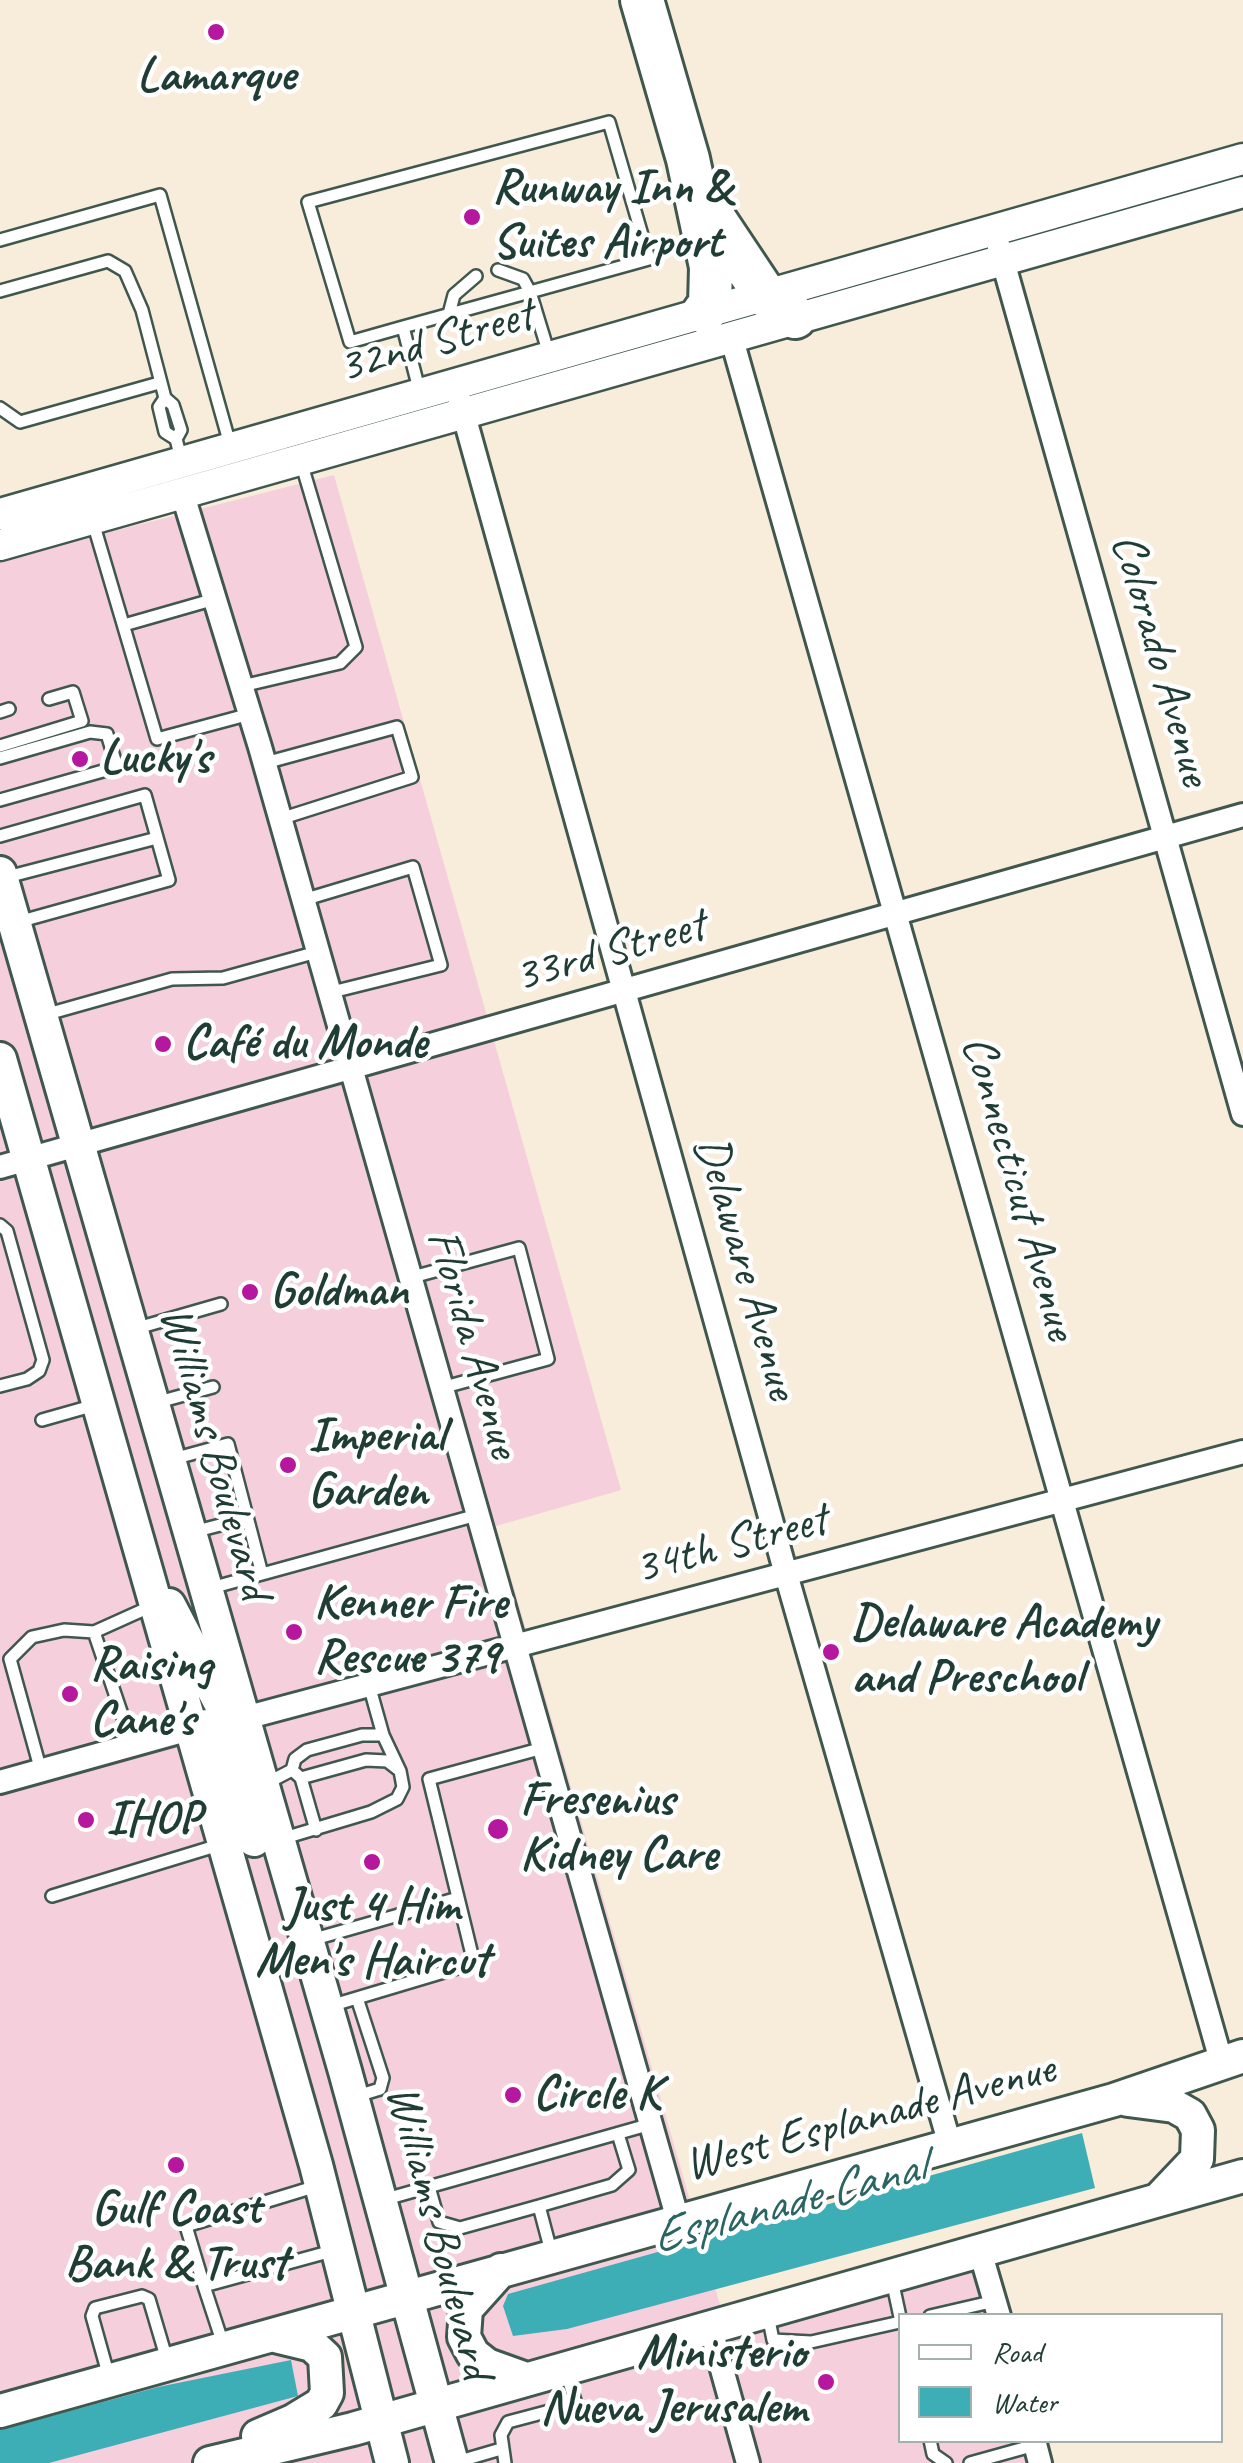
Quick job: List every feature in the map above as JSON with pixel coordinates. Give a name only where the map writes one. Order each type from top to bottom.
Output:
[{"type":"highway","points":[[642,0],[688,159],[711,267],[710,305],[718,324]]},
{"type":"highway","points":[[688,159],[715,226],[780,306]]},
{"type":"main road","name":"Williams Boulevard","points":[[1,876],[305,1936],[342,2002],[352,2097],[452,2463]]},
{"type":"main road","name":"Williams Boulevard","points":[[0,1059],[14,1163],[99,1404],[321,2185],[392,2463]]},
{"type":"main road","points":[[139,1548],[219,1706],[241,1719]]},
{"type":"main road","points":[[190,1730],[207,1726],[220,1738],[258,1852],[305,1936]]},
{"type":"main road","name":"West Esplanade Avenue","points":[[0,2412],[1114,2100],[1232,2060]]},
{"type":"main road","points":[[1114,2100],[1174,2106],[1190,2116],[1198,2130],[1197,2159],[1184,2177],[1156,2201]]},
{"type":"main road","points":[[210,2463],[436,2406],[1243,2176]]},
{"type":"main road","points":[[501,2270],[466,2309],[464,2337],[484,2363],[512,2384]]},
{"type":"main road","points":[[194,2463],[293,2422],[320,2404],[327,2393],[325,2357],[312,2346],[272,2335]]},
{"type":"street","name":"32nd Street","points":[[235,462],[420,394],[460,398],[780,306],[994,229],[1243,159]]},
{"type":"street","name":"32nd Street","points":[[780,306],[1002,259],[1243,192]]},
{"type":"street","name":"Colorado Avenue","points":[[994,229],[1243,1114]]},
{"type":"street","name":"32nd Street","points":[[0,514],[180,464],[300,458],[460,398],[550,356],[718,324]]},
{"type":"street","name":"Connecticut Avenue","points":[[718,324],[896,915],[1062,1501],[1232,2060]]},
{"type":"street","name":"Delaware Avenue","points":[[460,398],[786,1574],[950,2145]]},
{"type":"street","name":"32nd Street","points":[[0,546],[92,518],[180,464]]},
{"type":"street","name":"Florida Avenue","points":[[180,464],[215,599],[678,2220]]},
{"type":"street","name":"33rd Street","points":[[14,1163],[1243,815]]},
{"type":"street","name":"34th Street","points":[[241,1719],[1243,1452]]},
{"type":"street","points":[[0,1782],[190,1730]]},
{"type":"street","points":[[980,2251],[997,2308]]},
{"type":"street","points":[[710,2326],[748,2463]]},
{"type":"lane","points":[[609,122],[649,259],[449,314],[350,342],[308,202],[609,122]]},
{"type":"lane","points":[[0,240],[160,195],[235,462]]},
{"type":"lane","points":[[0,291],[108,261],[126,271],[142,310],[159,383],[173,405],[180,430],[180,464]]},
{"type":"lane","points":[[498,270],[523,280],[550,356]]},
{"type":"lane","points":[[449,314],[454,296],[476,276]]},
{"type":"lane","points":[[403,327],[420,394]]},
{"type":"lane","points":[[0,408],[20,422],[159,383]]},
{"type":"lane","points":[[242,686],[340,663],[356,647],[300,458]]},
{"type":"lane","points":[[92,518],[157,739],[250,714]]},
{"type":"lane","points":[[124,625],[215,599]]},
{"type":"lane","points":[[0,746],[82,722],[73,692],[49,698]]},
{"type":"lane","points":[[264,763],[396,727],[412,777],[280,819]]},
{"type":"lane","points":[[0,758],[90,732],[107,734],[117,768],[0,800]]},
{"type":"lane","points":[[0,836],[145,795],[169,880],[14,923]]},
{"type":"lane","points":[[1,876],[157,838]]},
{"type":"lane","points":[[303,900],[413,867],[441,965],[328,994]]},
{"type":"lane","points":[[40,1016],[120,991],[172,979],[223,978],[317,952]]},
{"type":"lane","points":[[0,1225],[7,1232],[43,1360],[39,1371],[28,1379],[0,1386]]},
{"type":"lane","points":[[410,1278],[519,1248],[548,1359],[441,1388]]},
{"type":"lane","points":[[130,1330],[221,1304]]},
{"type":"lane","points":[[151,1404],[213,1387]]},
{"type":"lane","points":[[42,1420],[99,1404]]},
{"type":"lane","points":[[167,1461],[228,1444],[262,1574]]},
{"type":"lane","points":[[204,1590],[477,1515]]},
{"type":"lane","points":[[188,1533],[247,1518]]},
{"type":"lane","points":[[41,1771],[10,1659],[32,1637],[64,1630],[94,1632],[155,1604]]},
{"type":"lane","points":[[94,1632],[133,1746]]},
{"type":"lane","points":[[277,1840],[316,1830],[397,1799],[403,1787],[400,1770],[383,1736],[369,1685]]},
{"type":"lane","points":[[316,1830],[294,1759],[307,1750],[362,1734],[383,1736]]},
{"type":"lane","points":[[352,2097],[380,2090],[382,2078],[342,2002],[474,1963],[429,1779],[543,1748]]},
{"type":"lane","points":[[261,1786],[296,1774],[366,1760],[387,1761],[400,1770]]},
{"type":"lane","points":[[52,1896],[223,1844]]},
{"type":"lane","points":[[305,1936],[458,1898]]},
{"type":"lane","points":[[380,2201],[651,2124]]},
{"type":"lane","points":[[429,2187],[439,2222],[460,2228],[539,2206],[612,2185],[629,2170],[618,2134]]},
{"type":"lane","points":[[224,2348],[186,2226],[321,2185]]},
{"type":"lane","points":[[539,2206],[552,2256]]},
{"type":"lane","points":[[204,2286],[337,2250]]},
{"type":"lane","points":[[890,2276],[899,2313]]},
{"type":"lane","points":[[110,2381],[92,2316],[95,2308],[142,2296],[149,2300],[168,2364]]},
{"type":"lane","points":[[955,2313],[997,2308]]},
{"type":"lane","points":[[767,2310],[772,2340],[811,2342],[898,2320]]},
{"type":"lane","points":[[508,2422],[576,2404],[565,2368]]},
{"type":"lane","points":[[505,2463],[501,2436],[508,2422],[512,2384]]},
{"type":"lane","points":[[931,2443],[934,2454],[946,2463]]},
{"type":"lane","points":[[452,2463],[502,2449]]},
{"type":"lane","points":[[970,2463],[1036,2450]]},
{"type":"shaded area","points":[[334,475],[621,1490],[496,1526],[729,2336],[973,2267],[986,2313],[898,2313],[898,2443],[1023,2443],[1028,2463],[0,2463],[0,560]]},
{"type":"water","points":[[1082,2133],[1095,2188],[567,2329],[513,2336],[503,2306],[508,2294]]},
{"type":"water","points":[[291,2360],[298,2396],[49,2463],[0,2463],[0,2430],[158,2387]]},
{"type":"place","name":"Lamarque","points":[[216,32]]},
{"type":"place","name":"Runway Inn & Suites Airport","points":[[472,217]]},
{"type":"place","name":"Lucky's","points":[[80,759]]},
{"type":"place","name":"Café du Monde","points":[[163,1044]]},
{"type":"place","name":"Goldman","points":[[250,1292]]},
{"type":"place","name":"Imperial Garden","points":[[288,1465]]},
{"type":"place","name":"Kenner Fire Rescue 379","points":[[294,1632]]},
{"type":"place","name":"Delaware Academy and Preschool","points":[[831,1652]]},
{"type":"place","name":"Raising Cane's","points":[[70,1694]]},
{"type":"place","name":"IHOP","points":[[86,1820]]},
{"type":"place","name":"Fresenius Kidney Care","points":[[498,1829]]},
{"type":"place","name":"Just 4 Him Men's Haircut","points":[[372,1862]]},
{"type":"place","name":"Circle K","points":[[513,2095]]},
{"type":"place","name":"Gulf Coast Bank & Trust","points":[[176,2165]]},
{"type":"place","name":"Ministerio Nueva Jerusalem","points":[[826,2382]]},
{"type":"water label","name":"Esplanade Canal","points":[[788,2204]]}]
